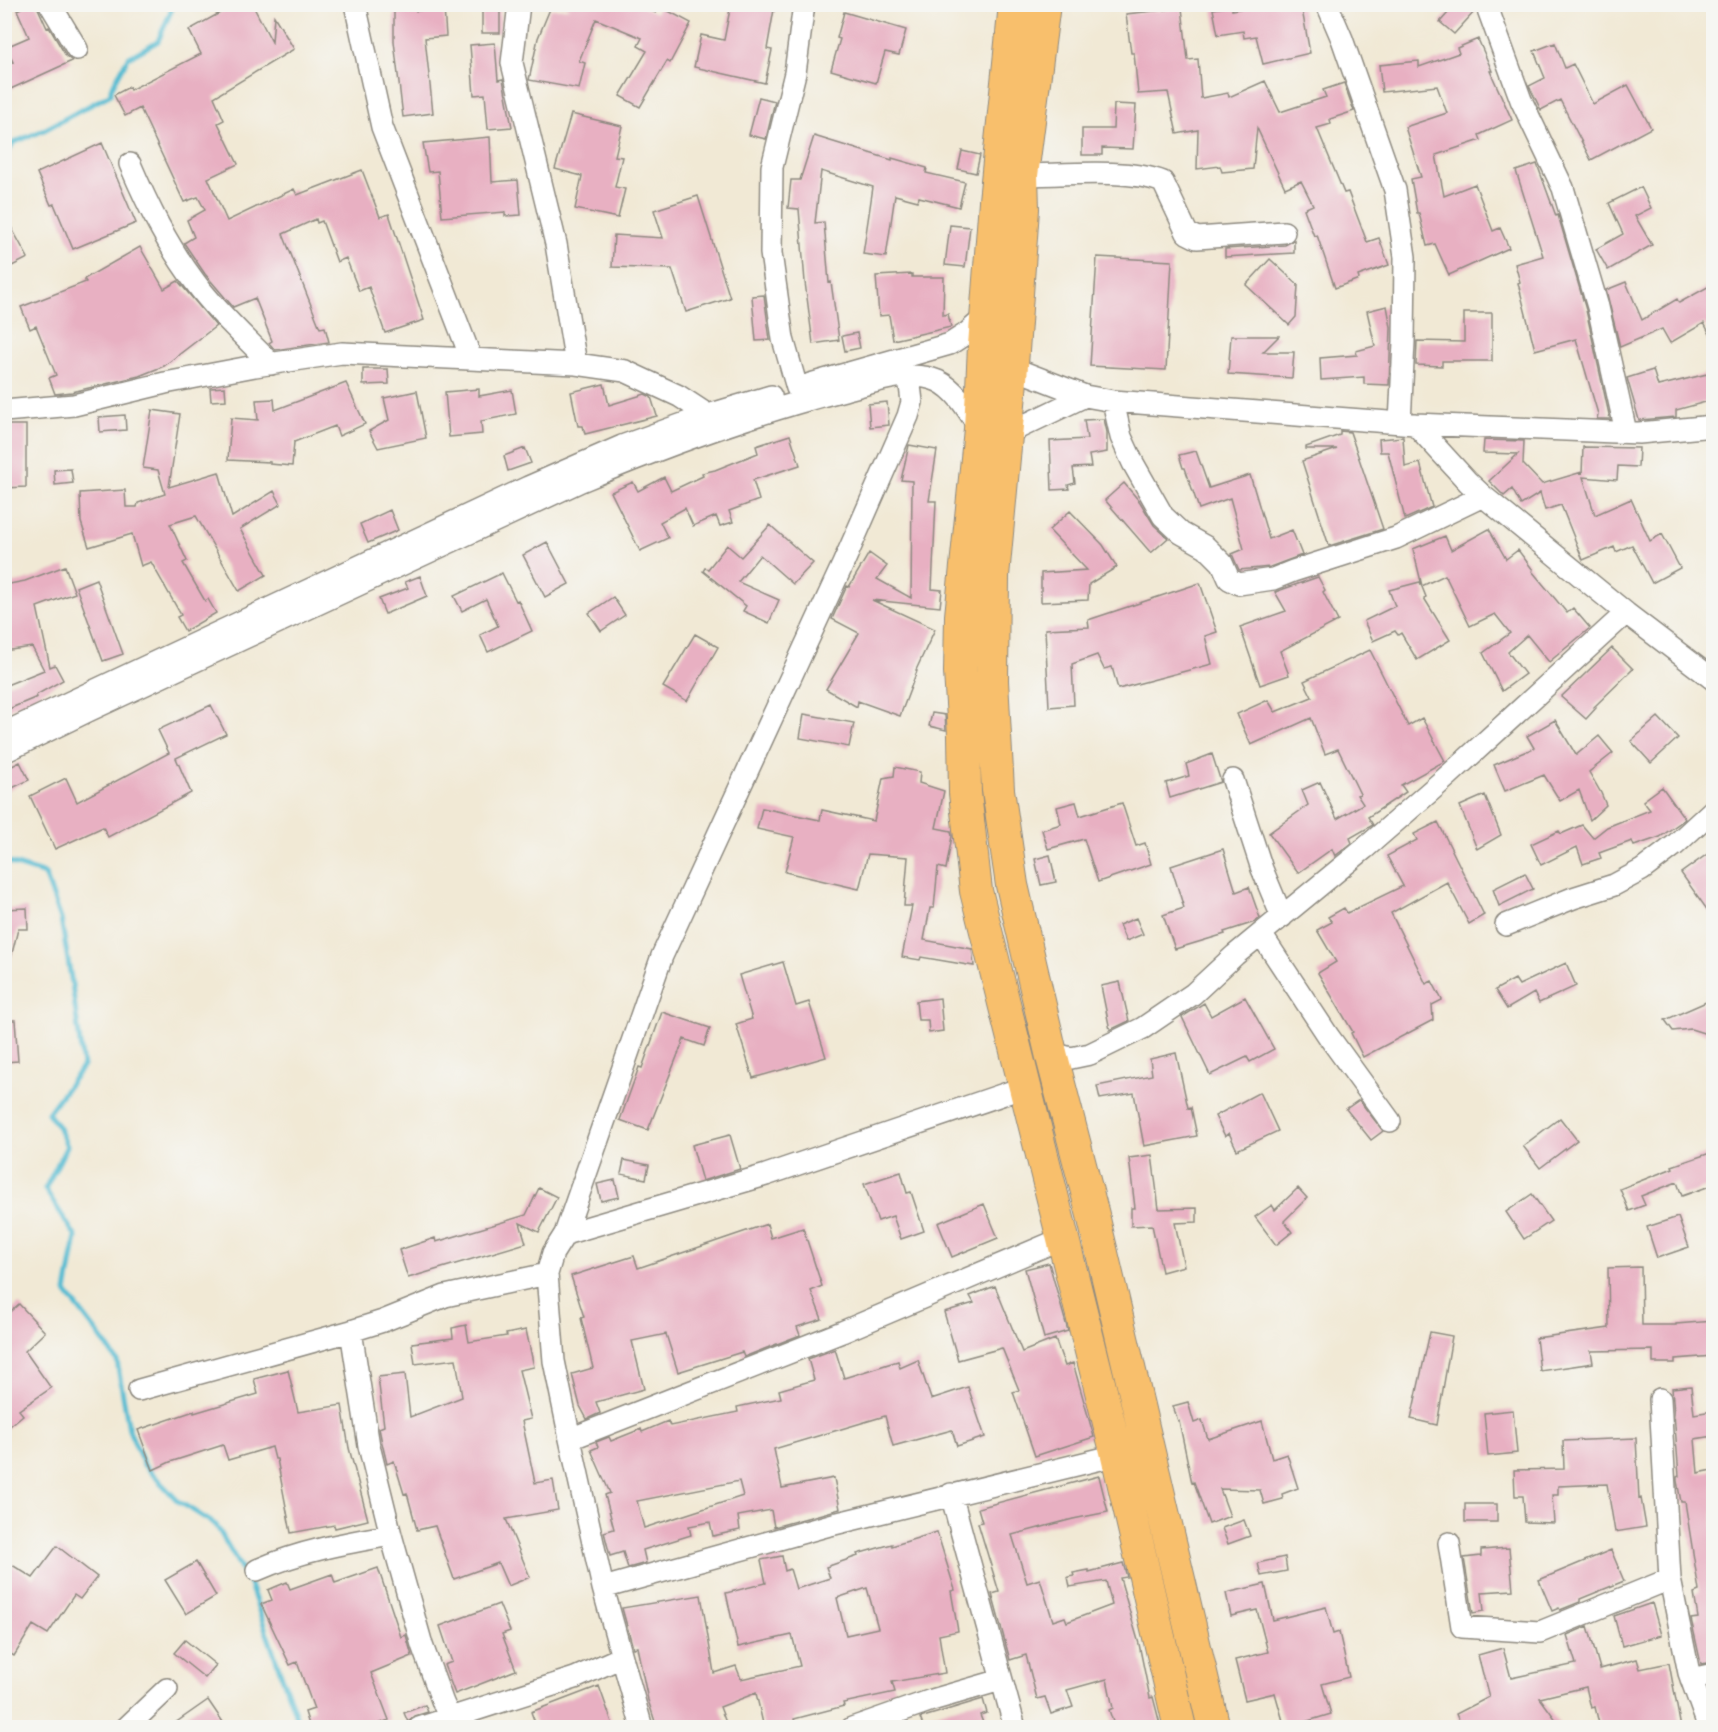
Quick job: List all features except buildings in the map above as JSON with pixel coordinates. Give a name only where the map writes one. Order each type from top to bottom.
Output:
[{"type":"highway","points":[[1015,4],[986,316],[993,431],[992,681],[998,790],[1012,885],[1051,1053],[1093,1215],[1214,1728]]},
{"type":"highway","points":[[1044,4],[1022,175],[1023,209],[1010,367],[993,431],[961,616],[960,672],[965,793],[976,891],[1061,1239],[1117,1455],[1180,1728]]},
{"type":"highway","points":[[1125,1493],[1156,1485]]},
{"type":"street","points":[[50,4],[77,49]]},
{"type":"street","points":[[355,4],[382,127],[471,358]]},
{"type":"street","points":[[519,4],[512,63],[556,244],[576,364]]},
{"type":"street","points":[[796,388],[783,339],[771,253],[772,167],[795,74],[804,4]]},
{"type":"street","points":[[1327,4],[1346,50],[1395,190],[1405,257],[1404,342],[1408,423],[1483,495],[1626,613],[1713,680]]},
{"type":"street","points":[[1486,4],[1521,100],[1563,188],[1598,307],[1626,432]]},
{"type":"street","points":[[130,164],[153,218],[173,252],[196,284],[270,364]]},
{"type":"street","points":[[1022,175],[1124,174],[1149,177],[1163,182],[1187,233],[1197,238],[1284,232]]},
{"type":"street","points":[[4,733],[528,487],[622,446],[708,415],[950,344],[986,316]]},
{"type":"street","points":[[4,411],[74,405],[165,383],[342,352],[576,364],[625,371],[679,396],[708,415]]},
{"type":"street","points":[[1010,367],[1085,396],[1113,401],[1408,423],[1639,433],[1713,426]]},
{"type":"street","points":[[4,752],[570,486],[654,450],[797,402],[895,377],[921,376],[939,381],[955,393],[993,431],[1085,396]]},
{"type":"street","points":[[642,1728],[603,1588],[570,1439],[554,1361],[547,1274],[553,1253],[565,1234],[662,956],[838,575],[908,416],[912,402],[909,377]]},
{"type":"street","points":[[1113,401],[1121,437],[1132,463],[1163,516],[1181,533],[1206,547],[1222,563],[1229,579],[1239,584],[1273,579],[1396,538],[1483,495]]},
{"type":"street","points":[[1051,1053],[1071,1058],[1090,1054],[1143,1028],[1193,994],[1449,775],[1626,613]]},
{"type":"street","points":[[1233,780],[1262,869],[1282,917]]},
{"type":"street","points":[[1506,925],[1573,898],[1614,885],[1642,870],[1675,845],[1713,809]]},
{"type":"street","points":[[1262,934],[1329,1037],[1389,1121]]},
{"type":"street","points":[[565,1234],[765,1175],[1025,1087]]},
{"type":"street","points":[[570,1439],[842,1332],[1061,1239]]},
{"type":"street","points":[[139,1390],[351,1331],[445,1296],[547,1274]]},
{"type":"street","points":[[351,1331],[369,1446],[422,1645],[450,1718]]},
{"type":"street","points":[[1660,1399],[1670,1579],[1691,1679],[1709,1728]]},
{"type":"street","points":[[603,1588],[830,1525],[1117,1455]]},
{"type":"street","points":[[951,1494],[1015,1728]]},
{"type":"street","points":[[257,1570],[284,1558],[336,1545],[392,1535]]},
{"type":"street","points":[[1449,1543],[1462,1627],[1540,1632],[1670,1579]]},
{"type":"street","points":[[419,1728],[575,1678],[622,1657]]},
{"type":"street","points":[[1691,1679],[1713,1674]]},
{"type":"street","points":[[852,1728],[932,1700],[1001,1680]]},
{"type":"street","points":[[126,1728],[167,1689]]},
{"type":"waterway","points":[[4,159],[13,143],[44,130],[111,94],[111,89],[128,58],[158,41],[174,4]]},
{"type":"waterway","points":[[4,861],[45,874],[61,919],[72,984],[83,1066],[48,1113],[59,1128],[67,1146],[45,1189],[76,1237],[66,1292],[117,1361],[129,1430],[144,1465],[178,1501],[216,1525],[249,1582],[300,1728]]}]
